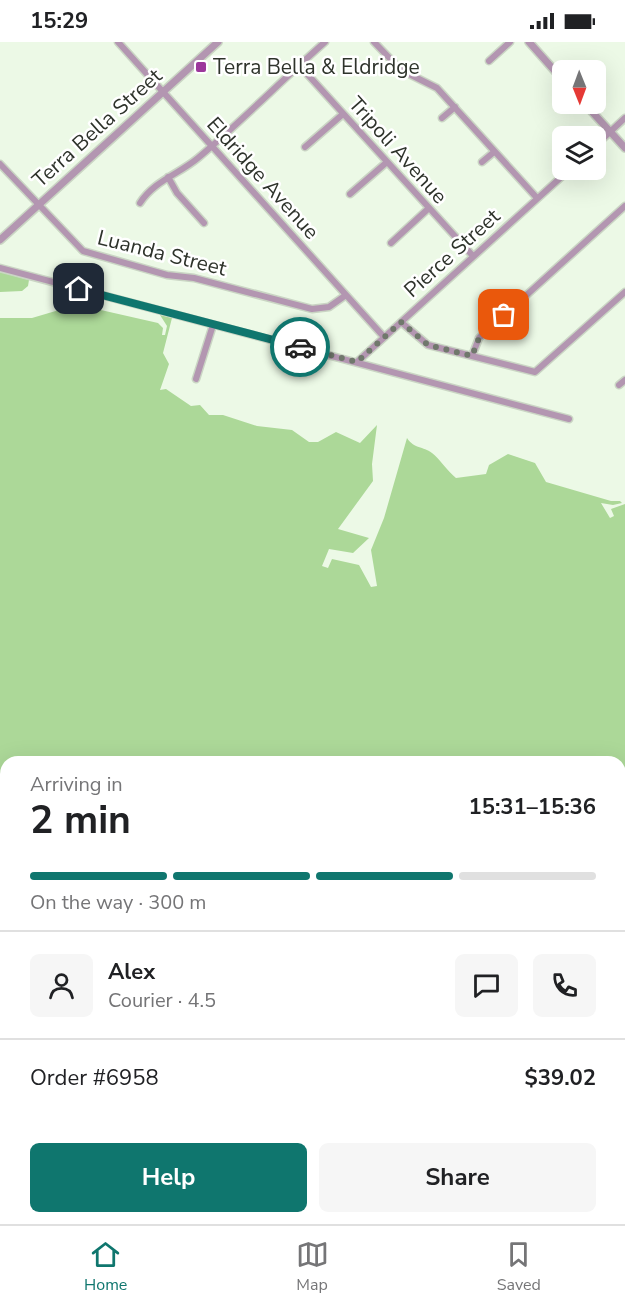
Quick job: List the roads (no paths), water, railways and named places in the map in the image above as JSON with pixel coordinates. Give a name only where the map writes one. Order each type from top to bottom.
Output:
[{"type":"street","name":"Eldridge Avenue","points":[[118,42],[384,337]]},
{"type":"street","name":"Terra Bella Street","points":[[0,240],[218,42]]},
{"type":"street","points":[[140,203],[147,192],[189,165],[212,146],[325,42]]},
{"type":"street","points":[[374,42],[401,70],[436,88],[537,198]]},
{"type":"street","points":[[489,61],[510,42]]},
{"type":"street","points":[[529,42],[552,68]]},
{"type":"street","name":"Tripoli Avenue","points":[[299,65],[473,256]]},
{"type":"street","points":[[442,118],[455,107]]},
{"type":"street","points":[[305,147],[343,114]]},
{"type":"street","points":[[594,114],[625,148]]},
{"type":"street","points":[[606,136],[625,118]]},
{"type":"street","points":[[482,162],[494,152]]},
{"type":"street","points":[[350,194],[387,162]]},
{"type":"street","name":"Luanda Street","points":[[0,164],[72,242],[95,256],[167,275],[194,278],[312,309],[329,307],[346,295]]},
{"type":"street","points":[[168,177],[177,193],[204,223]]},
{"type":"street","name":"Pierce Street","points":[[357,362],[558,180]]},
{"type":"street","points":[[472,356],[479,338],[625,206]]},
{"type":"street","points":[[391,243],[429,208]]},
{"type":"street","points":[[0,268],[570,419]]},
{"type":"street","points":[[401,322],[428,345],[535,372],[625,292]]},
{"type":"street","points":[[196,379],[213,325]]},
{"type":"street","points":[[619,386],[625,380]]},
{"type":"place","name":"Terra Bella & Eldridge","points":[[201,67]]}]
